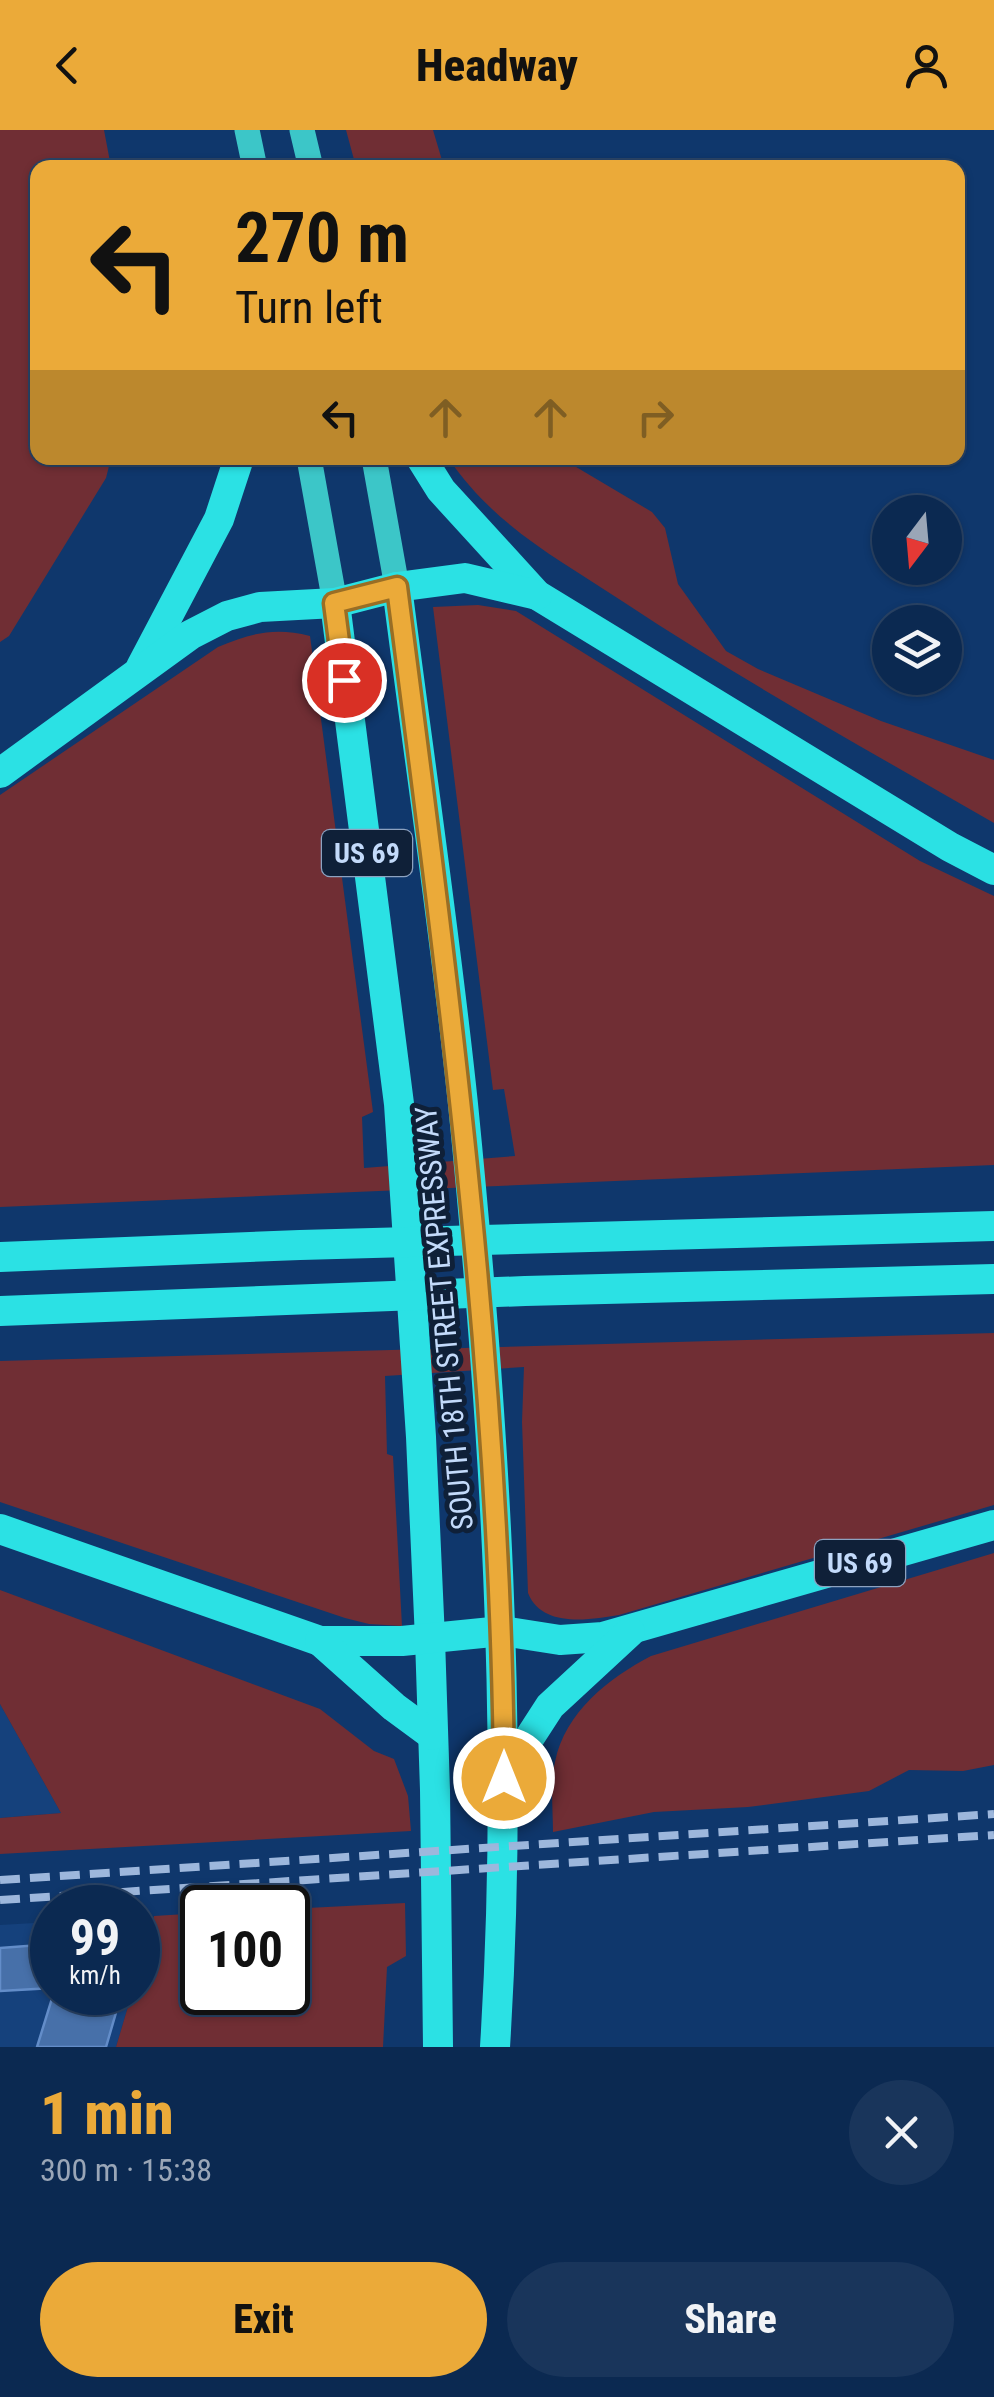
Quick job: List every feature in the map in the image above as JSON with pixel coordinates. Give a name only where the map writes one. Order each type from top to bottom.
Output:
[{"type":"highway","points":[[137,674],[219,519],[237,465]]},
{"type":"highway","points":[[425,465],[441,490],[538,595],[950,847],[994,870]]},
{"type":"highway","points":[[0,773],[190,635],[227,616],[260,607],[334,603],[397,587],[465,578],[538,595]]},
{"type":"highway","name":"SOUTH 18TH STREET EXPRESSWAY","points":[[397,587],[462,1103],[490,1436],[502,1631],[500,1975],[495,2047]]},
{"type":"highway","name":"SOUTH 18TH STREET EXPRESSWAY","points":[[334,603],[399,1104],[430,1639],[436,1790],[438,2047]]},
{"type":"highway","points":[[0,1257],[994,1226]]},
{"type":"highway","points":[[0,1311],[994,1278]]},
{"type":"highway","name":"US 69","points":[[503,1785],[550,1706],[632,1630],[994,1525]]},
{"type":"highway","points":[[0,1529],[320,1641],[363,1643],[502,1631],[584,1640],[632,1630]]},
{"type":"highway","points":[[320,1641],[394,1708],[432,1735]]},
{"type":"main road","points":[[247,130],[253,160]]},
{"type":"main road","points":[[302,130],[308,160]]},
{"type":"main road","points":[[310,465],[334,603]]},
{"type":"main road","points":[[375,465],[397,587]]},
{"type":"shaded area","points":[[0,130],[104,130],[110,160],[30,160],[30,465],[109,465],[106,478],[9,636],[0,642]]},
{"type":"shaded area","points":[[346,130],[433,130],[442,160],[354,160]]},
{"type":"shaded area","points":[[453,465],[573,465],[652,512],[665,528],[678,584],[726,651],[758,669],[881,721],[994,760],[994,823],[668,631],[506,522]]},
{"type":"shaded area","points":[[478,605],[516,611],[920,861],[994,896],[994,1165],[0,1207],[0,795],[218,647],[263,633],[310,636],[373,1112],[362,1117],[364,1168],[515,1156],[504,1089],[493,1090],[433,607]]},
{"type":"shaded area","points":[[994,1333],[994,1505],[619,1615],[555,1617],[535,1604],[528,1593],[524,1367],[385,1376],[387,1454],[393,1456],[402,1626],[345,1618],[0,1502],[0,1361]]},
{"type":"shaded area","points":[[994,1553],[994,1765],[963,1771],[909,1770],[869,1791],[748,1807],[654,1812],[553,1832],[553,1770],[568,1727],[591,1698],[635,1665],[651,1656]]},
{"type":"shaded area","points":[[0,1590],[320,1709],[374,1751],[394,1759],[408,1796],[411,1831],[0,1854],[0,1818],[61,1813],[0,1704]]},
{"type":"shaded area","points":[[0,1704],[61,1813],[0,1818]]},
{"type":"shaded area","points":[[405,1903],[406,1956],[387,1967],[383,2047],[116,2047],[125,2015],[160,2015],[160,1916],[180,1914],[180,2015],[310,2015],[310,1908]]},
{"type":"shaded area","points":[[30,1923],[30,2015],[125,2015],[116,2047],[0,2047],[0,1925]]},
{"type":"building","points":[[30,1946],[30,1989],[0,1991],[0,1948]]},
{"type":"building","points":[[47,2015],[115,2015],[106,2047],[37,2047]]},
{"type":"railway","points":[[0,1880],[994,1814]]},
{"type":"railway","points":[[0,1900],[994,1835]]},
{"type":"route","points":[[344,680],[334,603],[397,587],[462,1103],[490,1436],[502,1631],[504,1778]]}]
